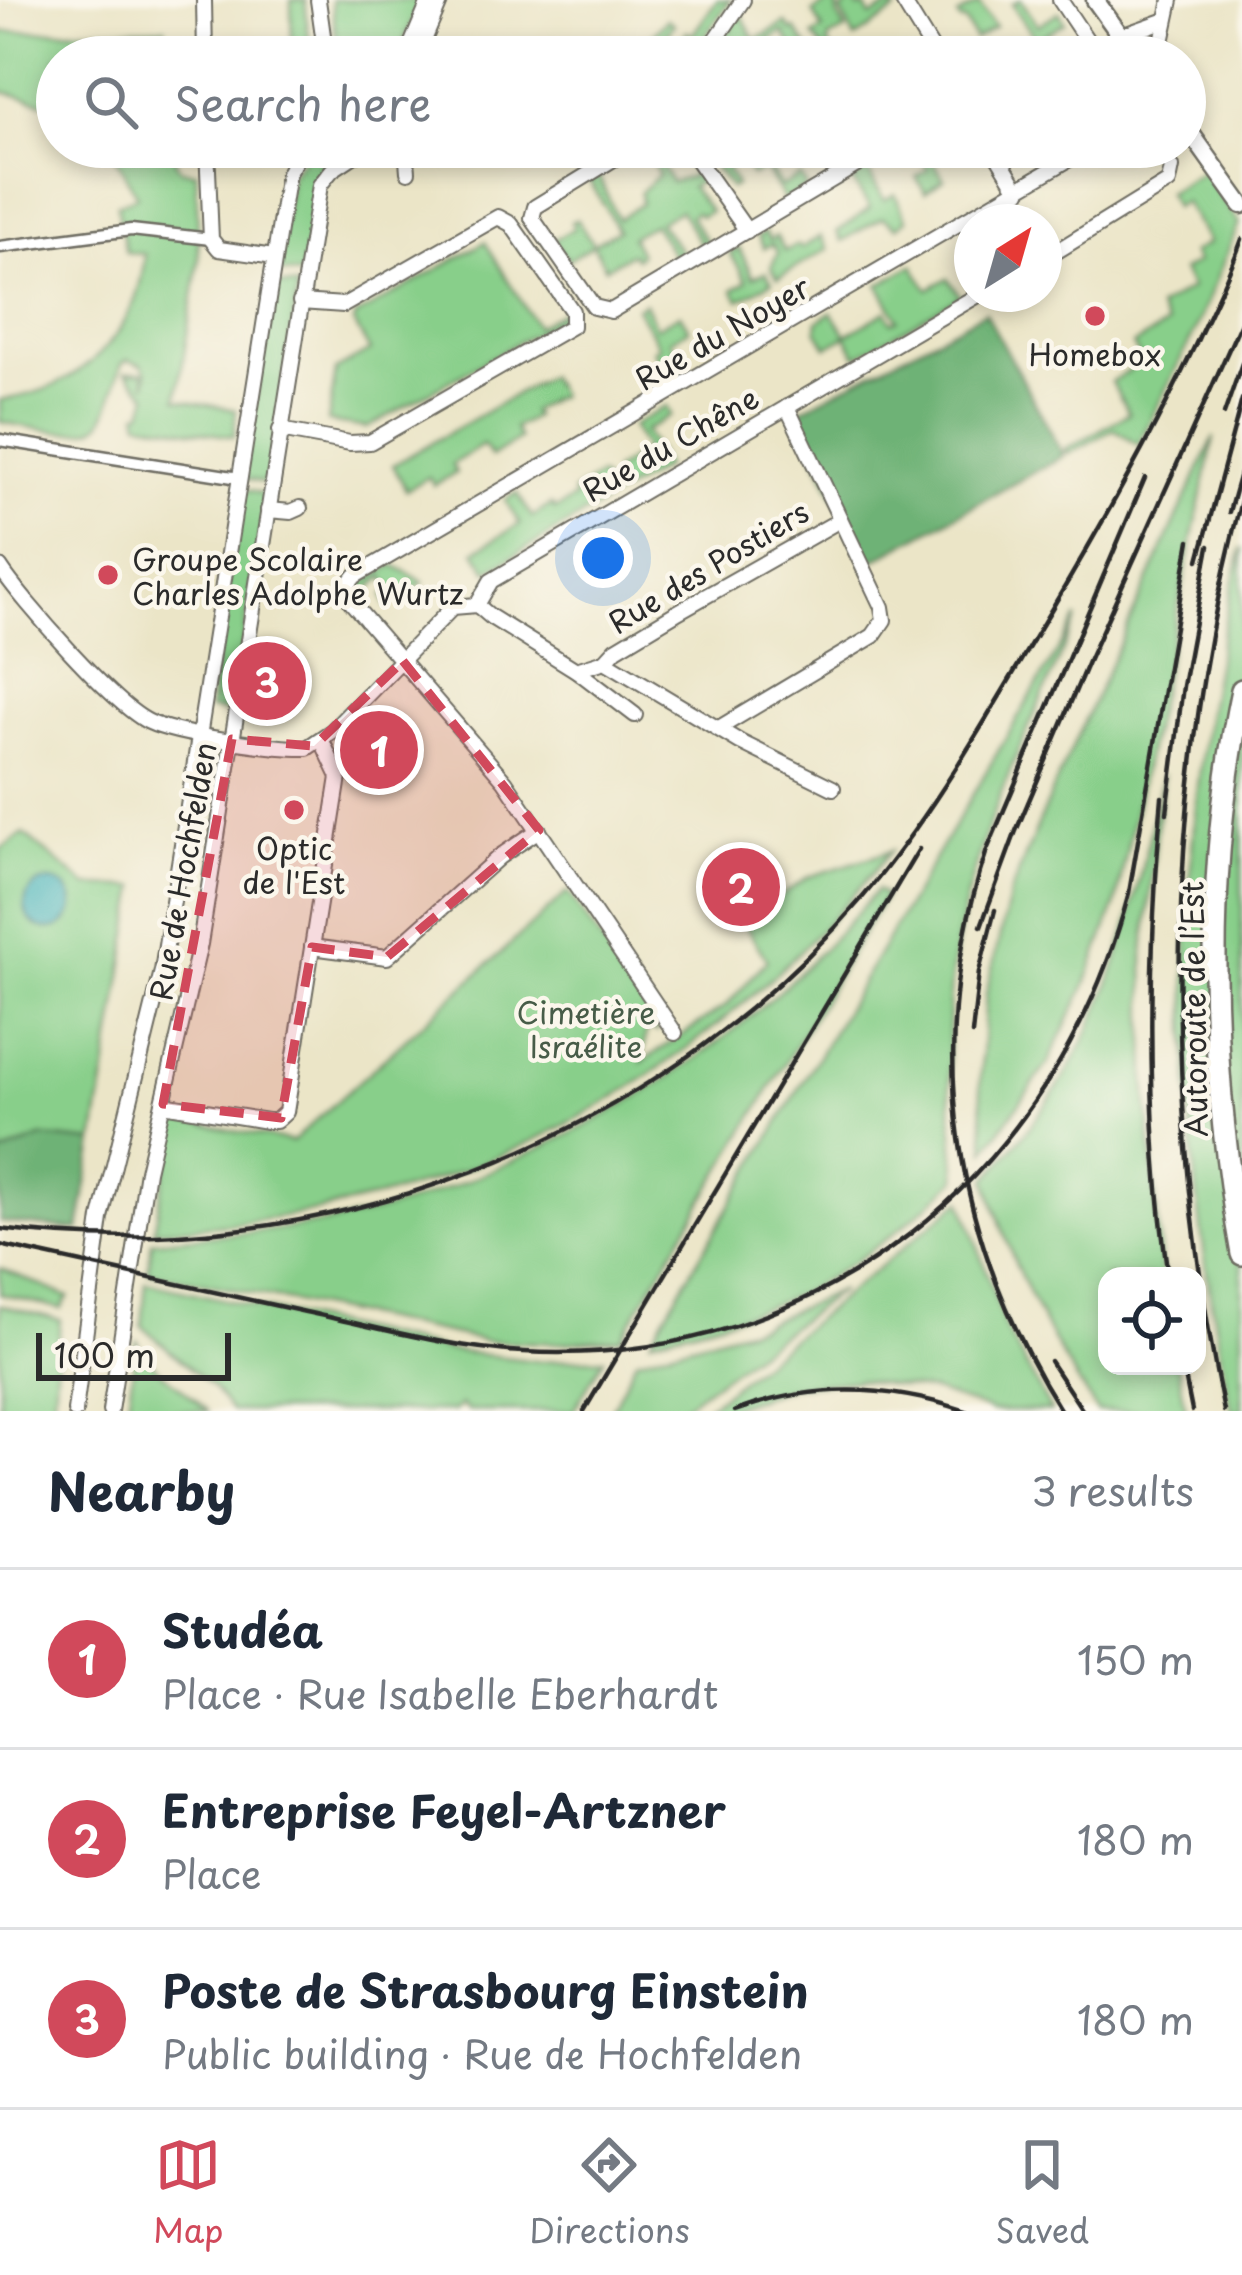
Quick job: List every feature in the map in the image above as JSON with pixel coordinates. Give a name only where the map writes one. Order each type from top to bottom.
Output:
[{"type":"highway","name":"Autoroute de l’Est","points":[[1242,690],[1216,920],[1223,1129],[1242,1255]]},
{"type":"street","points":[[204,0],[205,36]]},
{"type":"street","points":[[318,0],[323,36]]},
{"type":"street","points":[[415,36],[430,0]]},
{"type":"street","points":[[426,36],[441,0]]},
{"type":"street","points":[[718,36],[742,0]]},
{"type":"street","points":[[902,0],[924,36]]},
{"type":"street","points":[[1060,0],[1084,36]]},
{"type":"street","points":[[1095,0],[1121,36],[1166,20]]},
{"type":"street","points":[[1161,36],[1171,0]]},
{"type":"street","points":[[1206,154],[1239,201]]},
{"type":"street","points":[[207,168],[211,239],[219,249],[274,257]]},
{"type":"street","name":"Rue de Hochfelden","points":[[75,1411],[94,1256],[162,971],[291,168]]},
{"type":"street","name":"Rue de Hochfelden","points":[[110,1411],[147,1171],[193,984],[320,185],[336,168]]},
{"type":"street","points":[[408,168],[408,172]]},
{"type":"street","points":[[598,168],[535,207],[532,218],[594,308],[611,310],[850,168]]},
{"type":"street","points":[[703,168],[747,231]]},
{"type":"street","points":[[1005,168],[1019,191]]},
{"type":"street","name":"Rue du Noyer","points":[[405,658],[347,595],[347,586],[356,576],[1056,168]]},
{"type":"street","points":[[1062,247],[1172,177],[1172,168]]},
{"type":"street","points":[[280,430],[350,443],[370,442],[572,326],[572,311],[512,224],[498,218],[344,305],[300,302]]},
{"type":"street","points":[[0,247],[131,230],[211,239]]},
{"type":"street","name":"Rue du Chêne","points":[[322,741],[453,608],[477,605],[491,581],[501,574],[954,309]]},
{"type":"street","points":[[719,728],[854,648],[882,626],[882,607],[787,407]]},
{"type":"street","points":[[0,440],[233,477]]},
{"type":"street","points":[[268,510],[301,508]]},
{"type":"street","name":"Rue des Postiers","points":[[576,670],[605,661],[616,649],[840,520]]},
{"type":"street","points":[[0,567],[28,604],[135,714],[172,730],[299,749],[322,741],[339,777],[287,1106],[281,1118],[267,1121],[163,1104]]},
{"type":"street","points":[[477,605],[635,715]]},
{"type":"street","points":[[405,658],[506,781],[675,1033]]},
{"type":"street","points":[[605,661],[770,759],[833,788]]},
{"type":"street","points":[[312,947],[387,957],[499,857],[539,830]]},
{"type":"highlighted area","points":[[403,661],[539,830],[387,957],[312,947],[281,1118],[163,1104],[232,739],[314,746]]},
{"type":"green space","points":[[291,0],[305,0],[309,36],[292,36]]},
{"type":"green space","points":[[331,0],[421,0],[406,36],[336,36]]},
{"type":"green space","points":[[717,0],[730,0],[705,36],[684,36],[687,32],[692,35]]},
{"type":"green space","points":[[833,0],[854,0],[871,17],[892,6],[896,11],[859,36],[854,36],[841,11],[847,7],[844,2],[837,6],[846,30],[833,36],[813,36],[823,30],[813,12]]},
{"type":"green space","points":[[1021,0],[1038,25],[1059,12],[1065,22],[1042,36],[1033,36],[1012,4]]},
{"type":"green space","points":[[979,4],[995,27],[973,36],[957,16]]},
{"type":"green space","points":[[741,14],[753,36],[726,36]]},
{"type":"green space","points":[[667,19],[674,24],[665,36],[652,36]]},
{"type":"green space","points":[[786,23],[800,36],[783,32],[762,36]]},
{"type":"green space","points":[[165,28],[164,36],[36,36],[36,100],[0,91],[0,32]]},
{"type":"green space","points":[[122,168],[196,172],[199,260],[177,399],[236,410],[234,437],[140,422],[138,413],[148,395],[126,372],[144,372],[146,386],[147,372],[142,364],[127,360],[106,414],[96,427],[71,432],[0,422],[0,400],[55,385],[100,354],[117,333],[140,283],[145,254],[126,252],[117,205],[137,196]]},
{"type":"green space","points":[[296,168],[323,171],[301,275],[276,272]]},
{"type":"green space","points":[[655,168],[663,168],[671,182],[694,176],[690,168],[694,168],[703,179],[691,187],[710,211],[690,216],[709,245],[703,248],[680,210],[659,222],[686,259],[678,263],[653,224],[631,237],[640,254],[635,258],[631,253],[606,268],[593,245],[568,260],[554,240],[574,228],[571,222],[577,219],[593,244],[618,230],[589,180],[598,175],[618,219],[641,204],[640,192],[659,175]]},
{"type":"green space","points":[[715,168],[726,168],[736,185],[730,188]]},
{"type":"green space","points":[[746,168],[769,168],[781,187],[800,176],[807,187],[784,200],[765,169],[751,176]]},
{"type":"green space","points":[[937,168],[944,179],[925,192],[916,177]]},
{"type":"green space","points":[[868,171],[884,200],[895,194],[907,220],[897,227],[883,217],[842,241],[837,232],[870,208],[852,180]]},
{"type":"green space","points":[[1203,171],[1239,223],[1196,329],[1138,445],[1114,429],[1068,454],[1065,450],[1129,413],[1111,382],[1143,362],[1133,345],[1167,325],[1158,308],[1191,288],[1182,271],[1197,262],[1192,253],[1209,243],[1184,202],[1174,207],[1167,193]]},
{"type":"green space","points":[[765,232],[770,240],[776,236],[785,251],[821,236],[828,249],[778,278],[771,267],[778,253],[772,244],[764,248],[758,236]]},
{"type":"green space","points":[[485,242],[536,326],[563,311],[566,315],[367,428],[328,422],[336,370],[370,351],[354,323],[356,316]]},
{"type":"green space","points":[[739,248],[753,277],[766,272],[772,282],[739,300],[733,290],[747,281],[730,253]]},
{"type":"green space","points":[[913,265],[928,289],[948,278],[954,299],[857,356],[846,336],[827,347],[817,330],[818,321],[832,312],[846,335],[886,311],[892,322],[898,319],[879,285]]},
{"type":"green space","points":[[274,284],[298,287],[268,484],[242,478]]},
{"type":"green space","points":[[645,303],[656,327],[680,314],[689,329],[670,340],[688,372],[671,381],[653,350],[659,346],[637,308]]},
{"type":"green space","points":[[985,312],[1064,456],[867,564],[795,413]]},
{"type":"green space","points":[[548,376],[559,395],[531,411],[534,417],[514,428],[519,439],[491,457],[483,445],[452,464],[456,473],[434,485],[429,477],[406,490],[393,465]]},
{"type":"green space","points":[[667,406],[671,415],[645,431],[665,467],[488,571],[475,551],[520,524],[505,500],[517,493],[532,517],[575,498],[573,492],[599,476],[611,487],[618,482],[613,472],[645,450],[632,426]]},
{"type":"green space","points":[[1214,437],[1115,906],[1084,989],[1047,1065],[986,1150],[980,1086],[986,994],[1010,894]]},
{"type":"green space","points":[[240,488],[267,495],[232,713],[209,709]]},
{"type":"green space","points":[[1242,548],[1242,1411],[1232,1411],[1198,1197],[1187,979],[1201,761]]},
{"type":"green space","points":[[394,565],[424,582],[387,606],[384,595],[392,590],[384,577],[360,596],[363,583]]},
{"type":"green space","points":[[1077,618],[1003,788],[961,921],[949,1019],[957,1179],[888,1237],[813,1286],[754,1311],[651,1339]]},
{"type":"green space","points":[[1163,774],[1144,952],[1146,1081],[1161,1267],[1098,1267],[1098,1375],[1180,1375],[1186,1411],[1097,1411],[1032,1300],[987,1179],[1056,1091],[1075,1059],[1106,991],[1129,920]]},
{"type":"green space","points":[[24,834],[87,886],[137,887],[94,1142],[43,1137],[0,1155],[0,849]]},
{"type":"green space","name":"Cimetière Israélite","points":[[891,851],[758,991],[686,1049],[609,1100],[528,1143],[442,1178],[351,1204],[242,1223],[154,1230],[175,1119],[292,1142],[568,892],[653,1019],[657,1031],[647,1028],[642,1062],[727,1005],[767,960],[743,923],[808,877]]},
{"type":"green space","points":[[877,890],[885,896],[621,1338],[485,1341],[148,1272],[152,1241],[365,1215],[452,1187],[570,1134],[668,1078],[755,1013]]},
{"type":"green space","points":[[43,1137],[94,1142],[79,1230],[0,1222],[0,1155]]},
{"type":"green space","points":[[962,1200],[1006,1330],[1051,1411],[992,1411],[933,1391],[859,1380],[794,1386],[717,1411],[702,1411]]},
{"type":"green space","points":[[0,1268],[68,1297],[61,1309],[0,1294]]},
{"type":"green space","points":[[146,1282],[452,1351],[537,1361],[604,1358],[573,1411],[468,1411],[461,1405],[453,1411],[231,1411],[213,1388],[142,1326]]},
{"type":"green space","points":[[841,1290],[676,1411],[611,1411],[636,1359],[758,1326]]},
{"type":"green space","points":[[0,1305],[60,1320],[53,1411],[0,1411]]},
{"type":"green space","points":[[137,1340],[149,1360],[207,1411],[127,1411]]},
{"type":"water","points":[[49,881],[66,888],[73,905],[66,922],[49,929],[32,922],[25,905],[32,888]]},
{"type":"railway","points":[[0,1229],[121,1237],[241,1229],[359,1207],[473,1171],[581,1122],[684,1059],[778,985],[889,865],[962,758],[1146,442],[1242,239]]},
{"type":"railway","points":[[981,926],[1090,657],[1242,320]]},
{"type":"railway","points":[[1224,414],[1242,363]]},
{"type":"railway","points":[[1199,560],[1242,399]]},
{"type":"railway","points":[[1229,512],[1242,466]]},
{"type":"railway","points":[[1061,1411],[1024,1346],[973,1209],[959,1139],[953,1068],[956,996],[967,923],[987,850],[1145,478]]},
{"type":"railway","points":[[1224,1411],[1189,1183],[1180,952],[1197,723],[1216,609],[1242,497]]},
{"type":"railway","points":[[0,1245],[412,1336],[524,1352],[632,1348],[733,1327],[826,1288],[910,1234],[983,1166],[1045,1086],[1094,994],[1129,893],[1190,540]]},
{"type":"railway","points":[[1167,813],[1183,686],[1209,546]]},
{"type":"railway","points":[[1162,797],[1151,1037],[1155,1157],[1167,1267]]},
{"type":"railway","points":[[584,1411],[919,849]]},
{"type":"railway","points":[[972,1034],[979,972],[995,910]]},
{"type":"railway","points":[[1050,1361],[1083,1411]]},
{"type":"railway","points":[[1185,1375],[1192,1411]]},
{"type":"railway","points":[[735,1411],[792,1396],[850,1391],[909,1396],[966,1411]]},
{"type":"place","name":"Homebox","points":[[1095,316]]},
{"type":"place","name":"Groupe Scolaire Charles Adolphe Wurtz","points":[[108,575]]},
{"type":"place","name":"Poste de Strasbourg Einstein","points":[[267,681]]},
{"type":"place","name":"Studéa","points":[[379,750]]},
{"type":"place","name":"Optic de l'Est","points":[[294,810]]},
{"type":"place","name":"Entreprise Feyel-Artzner","points":[[741,887]]}]
